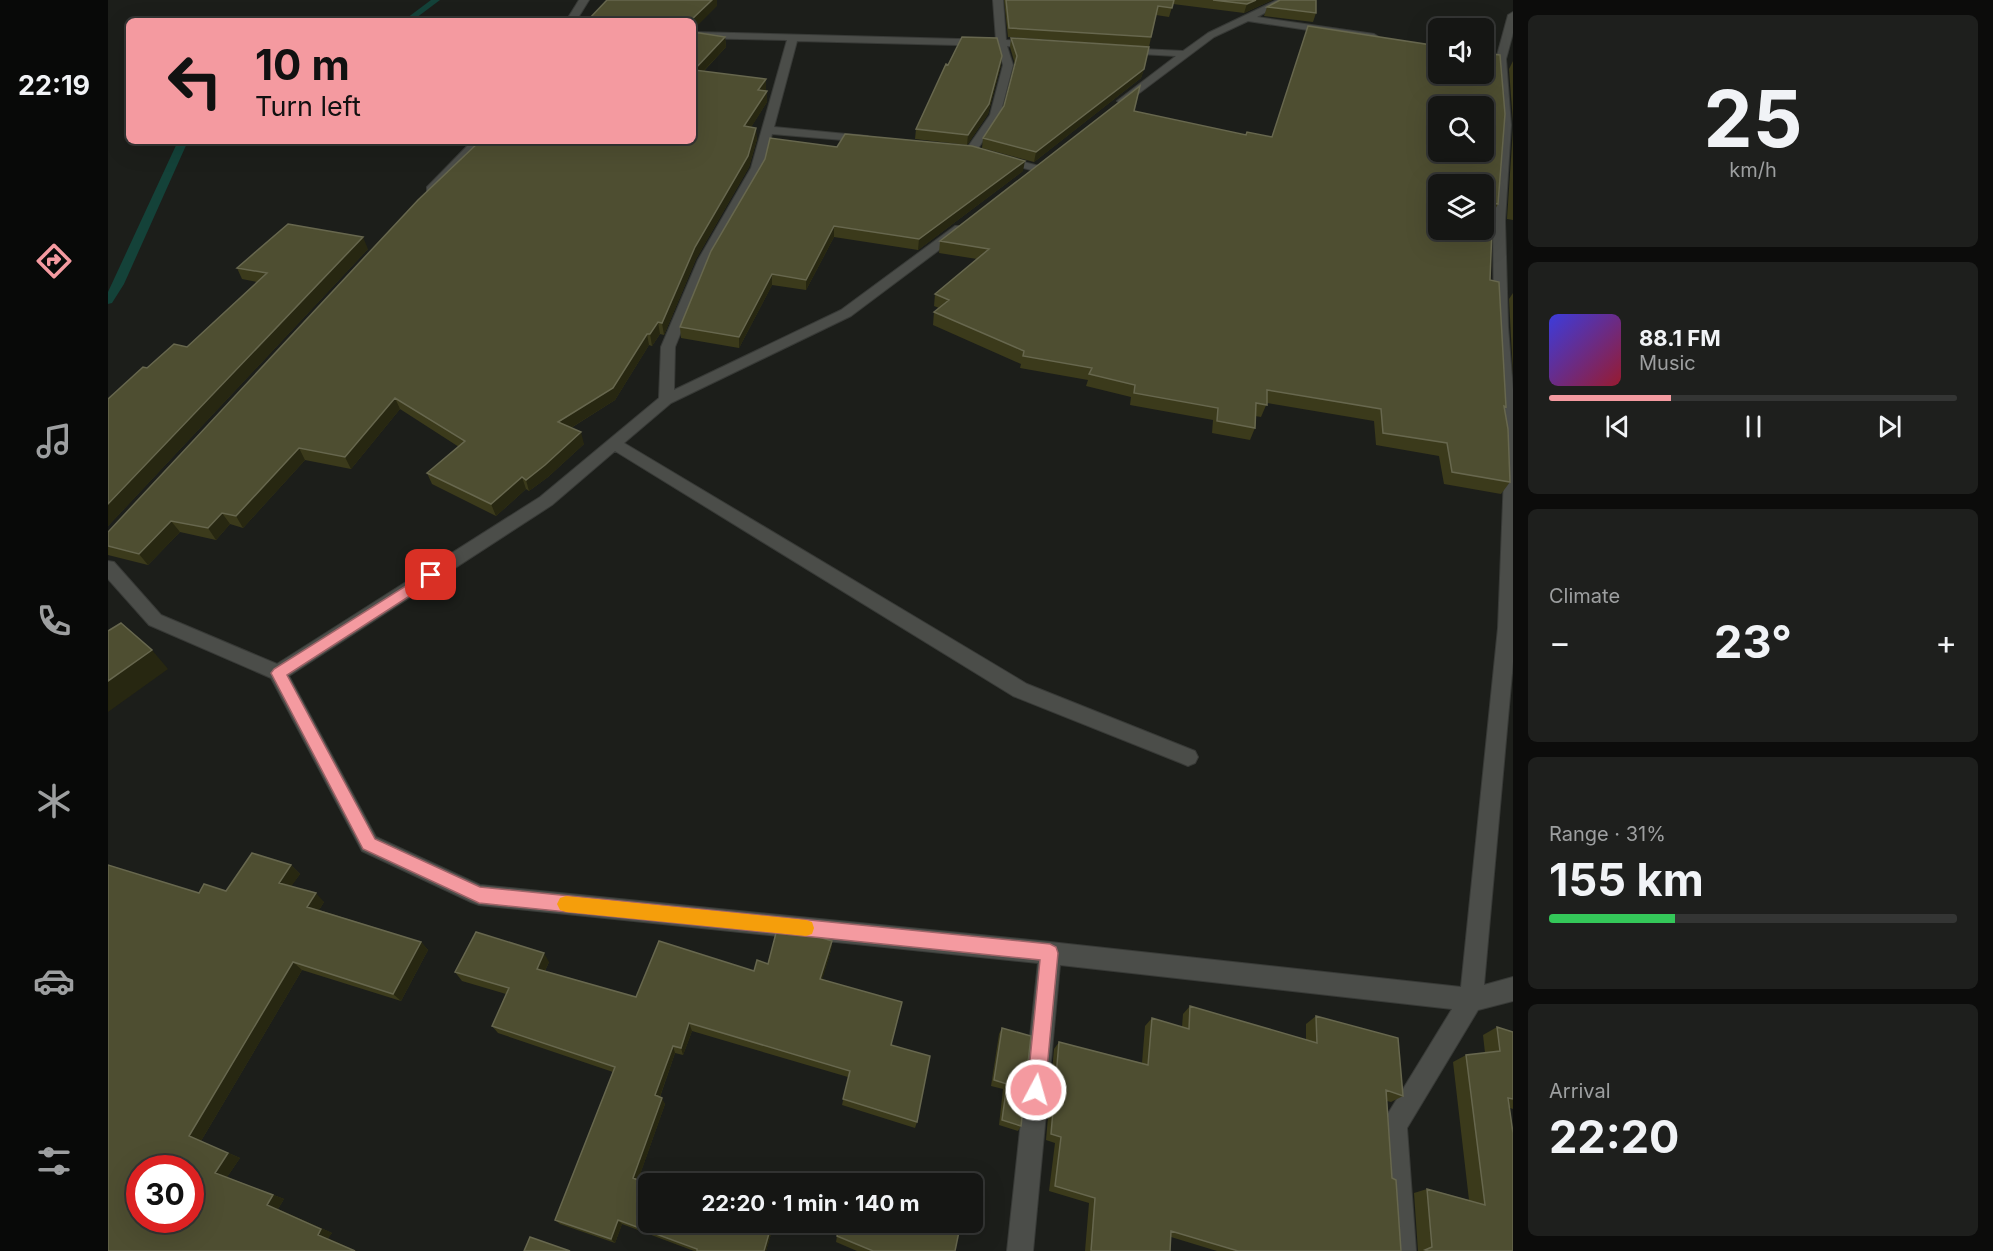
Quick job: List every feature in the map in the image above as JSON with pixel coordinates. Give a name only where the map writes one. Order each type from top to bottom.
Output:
[{"type":"street","points":[[573,18],[584,0]]},
{"type":"street","points":[[998,0],[1001,42],[1008,65],[995,115],[976,153],[1040,164],[1019,181]]},
{"type":"street","points":[[1109,111],[1210,35],[1284,0]]},
{"type":"street","points":[[1403,1251],[1394,1125],[1471,1000],[1507,628],[1512,476],[1501,327],[1499,221],[1506,125],[1502,59],[1513,15]]},
{"type":"street","points":[[1248,18],[1383,38]]},
{"type":"street","points":[[696,35],[1047,45]]},
{"type":"street","points":[[666,400],[668,347],[704,260],[757,168],[793,37]]},
{"type":"street","points":[[1115,49],[1183,54]]},
{"type":"street","points":[[767,130],[878,140]]},
{"type":"street","points":[[424,198],[475,144]]},
{"type":"street","points":[[279,673],[546,501],[666,400],[846,313],[970,221]]},
{"type":"street","points":[[614,444],[1020,690],[1188,757]]},
{"type":"street","points":[[108,567],[154,620],[279,673],[369,844],[479,895],[1050,953],[1471,1000],[1513,989]]},
{"type":"street","points":[[1020,1251],[1050,953]]},
{"type":"building","points":[[607,0],[712,0],[693,18],[590,18]]},
{"type":"building","points":[[1006,0],[1174,0],[1172,8],[1158,6],[1151,37],[1009,28]]},
{"type":"building","points":[[1213,0],[1256,0],[1247,4]]},
{"type":"building","points":[[1280,0],[1316,0],[1316,13],[1267,7]]},
{"type":"building","points":[[1308,26],[1428,44],[1428,84],[1494,84],[1494,54],[1500,55],[1505,114],[1498,204],[1494,203],[1494,174],[1428,174],[1428,240],[1492,240],[1490,280],[1499,282],[1506,407],[1504,406],[1508,429],[1510,482],[1452,472],[1447,443],[1383,433],[1381,409],[1267,390],[1267,405],[1256,403],[1255,428],[1217,421],[1218,408],[1134,393],[1135,385],[1089,374],[1092,368],[1023,356],[1024,351],[934,312],[949,300],[935,294],[989,249],[940,241],[1140,86],[1134,111],[1246,135],[1247,132],[1272,137]]},
{"type":"building","points":[[696,32],[725,37],[696,68]]},
{"type":"building","points":[[962,37],[997,38],[1002,56],[989,104],[968,135],[916,129],[946,64],[948,65]]},
{"type":"building","points":[[1011,38],[1149,47],[1144,69],[1036,152],[983,138],[1004,106],[1017,56]]},
{"type":"building","points":[[696,70],[766,79],[758,90],[767,91],[744,126],[756,128],[748,156],[695,247],[662,323],[658,322],[650,334],[647,334],[613,388],[558,422],[581,432],[526,480],[522,477],[491,504],[427,473],[465,441],[395,398],[345,457],[299,448],[236,516],[222,513],[208,528],[171,521],[139,554],[108,546],[108,532],[418,200],[477,144],[696,144]]},
{"type":"building","points":[[845,134],[972,146],[1025,161],[919,239],[834,226],[806,280],[772,274],[739,337],[680,327],[711,251],[765,159],[770,138],[837,147]]},
{"type":"building","points":[[288,224],[363,237],[108,504],[108,399],[143,367],[147,368],[174,344],[187,347],[267,273],[237,268]]},
{"type":"building","points":[[121,623],[152,650],[108,681],[108,631]]},
{"type":"building","points":[[252,853],[291,865],[279,883],[316,893],[307,907],[421,942],[393,994],[293,962],[189,1136],[228,1153],[215,1173],[273,1195],[267,1205],[321,1229],[318,1235],[355,1251],[108,1251],[108,865],[199,893],[204,884],[226,891]]},
{"type":"building","points":[[777,929],[799,931],[832,941],[820,979],[902,1002],[891,1045],[930,1056],[917,1122],[843,1099],[850,1071],[689,1023],[681,1048],[673,1046],[655,1095],[662,1098],[633,1178],[638,1180],[638,1227],[618,1220],[611,1239],[555,1220],[615,1067],[492,1026],[509,988],[455,972],[476,932],[544,953],[537,969],[636,997],[659,941],[754,971],[757,960],[768,964]]},
{"type":"building","points":[[1190,1006],[1317,1043],[1316,1016],[1398,1038],[1403,1096],[1386,1090],[1392,1178],[1396,1180],[1401,1251],[1238,1251],[1171,1231],[1170,1251],[1091,1251],[1095,1198],[1055,1186],[1061,1137],[1051,1134],[1059,1042],[1148,1065],[1152,1018],[1189,1029]]},
{"type":"building","points":[[1497,1027],[1513,1032],[1513,1099],[1508,1098],[1513,1133],[1513,1251],[1428,1251],[1425,1250],[1432,1247],[1427,1189],[1485,1205],[1466,1055],[1500,1051]]},
{"type":"building","points":[[1002,1028],[1031,1036],[1021,1126],[1002,1120],[1007,1084],[994,1080]]},
{"type":"building","points":[[653,1233],[769,1233],[764,1251],[697,1251],[697,1249]]},
{"type":"building","points":[[838,1233],[959,1233],[955,1251],[873,1251],[837,1236]]},
{"type":"building","points":[[530,1237],[570,1251],[524,1251]]},
{"type":"waterway","points":[[411,18],[436,0]]},
{"type":"waterway","points":[[108,301],[119,284],[182,144]]},
{"type":"slow traffic","points":[[566,904],[806,928]]},
{"type":"route","points":[[431,575],[279,673],[369,844],[479,895],[1050,953],[1036,1090]]}]
